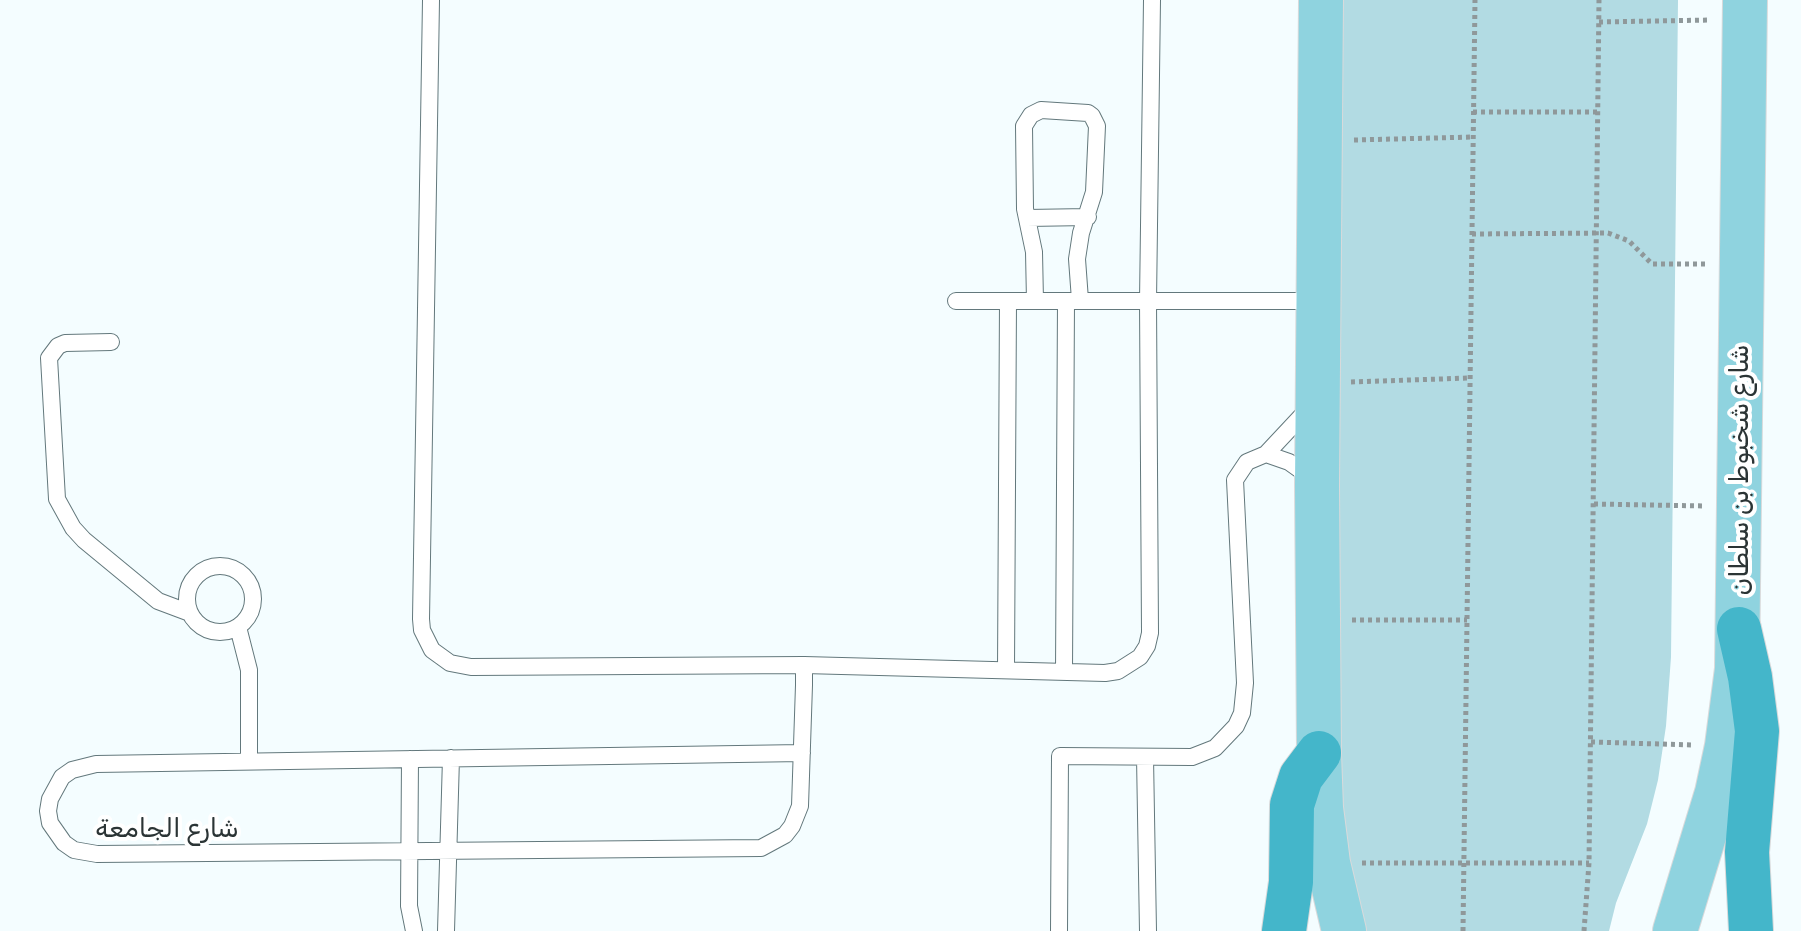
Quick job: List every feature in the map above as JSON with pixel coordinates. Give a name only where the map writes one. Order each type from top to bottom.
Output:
[{"type":"highway","points":[[1739,629],[1750,677],[1757,731],[1747,852],[1751,931]]},
{"type":"highway","points":[[1284,931],[1291,882],[1292,805],[1301,777],[1319,753]]},
{"type":"main road","points":[[1321,0],[1317,485],[1319,753],[1321,808],[1328,863],[1344,931]]},
{"type":"main road","name":"شارع شخبوط بن سلطان","points":[[1675,931],[1717,793],[1727,746],[1739,629],[1745,10]]},
{"type":"lane","points":[[431,0],[421,619],[426,641],[440,658],[460,666],[804,665],[1064,672],[1118,671],[1130,666],[1147,646],[1150,633],[1148,301],[1152,0]]},
{"type":"lane","points":[[1035,301],[1034,252],[1027,218],[1024,126],[1031,115],[1041,110],[1082,112],[1092,116],[1097,132],[1094,192],[1081,233],[1073,301],[1064,672]]},
{"type":"lane","points":[[1027,218],[1088,217]]},
{"type":"lane","points":[[956,301],[1319,301]]},
{"type":"lane","points":[[1006,670],[1008,301]]},
{"type":"lane","points":[[111,342],[65,343],[52,351],[49,358],[57,499],[73,528],[84,540],[158,601],[190,613]]},
{"type":"lane","points":[[1059,931],[1060,756],[1201,754],[1227,738],[1242,713],[1245,683],[1234,491],[1240,470],[1247,462],[1266,454],[1318,389]]},
{"type":"lane","points":[[1266,454],[1289,462],[1317,485]]},
{"type":"lane","points":[[224,565],[235,569],[251,585],[252,608],[247,619],[238,627],[216,632],[196,622],[190,613],[188,590],[193,579],[212,566],[224,565]]},
{"type":"lane","points":[[238,627],[249,670],[249,761]]},
{"type":"lane","name":"شارع الجامعة","points":[[802,753],[84,766],[62,777],[55,787],[50,799],[50,823],[64,843],[85,853],[761,848],[785,835],[800,806],[802,753],[804,665]]},
{"type":"lane","points":[[1145,757],[1148,931]]},
{"type":"lane","points":[[446,931],[451,758]]},
{"type":"lane","points":[[410,759],[410,916],[414,931]]},
{"type":"path","points":[[1463,931],[1475,0]]},
{"type":"path","points":[[1584,931],[1589,863],[1591,742],[1599,0]]},
{"type":"path","points":[[1599,22],[1745,10]]},
{"type":"path","points":[[1473,112],[1597,112]]},
{"type":"path","points":[[1320,141],[1473,137]]},
{"type":"path","points":[[1472,234],[1608,233],[1629,241],[1652,264],[1742,262]]},
{"type":"path","points":[[1318,389],[1469,378]]},
{"type":"path","points":[[1594,504],[1740,506]]},
{"type":"path","points":[[1317,620],[1467,620]]},
{"type":"path","points":[[1591,742],[1727,746]]},
{"type":"path","points":[[1328,863],[1589,863]]},
{"type":"shaded area","points":[[1331,0],[1678,0],[1671,657],[1666,726],[1658,780],[1647,824],[1616,903],[1609,931],[1343,931]]}]
